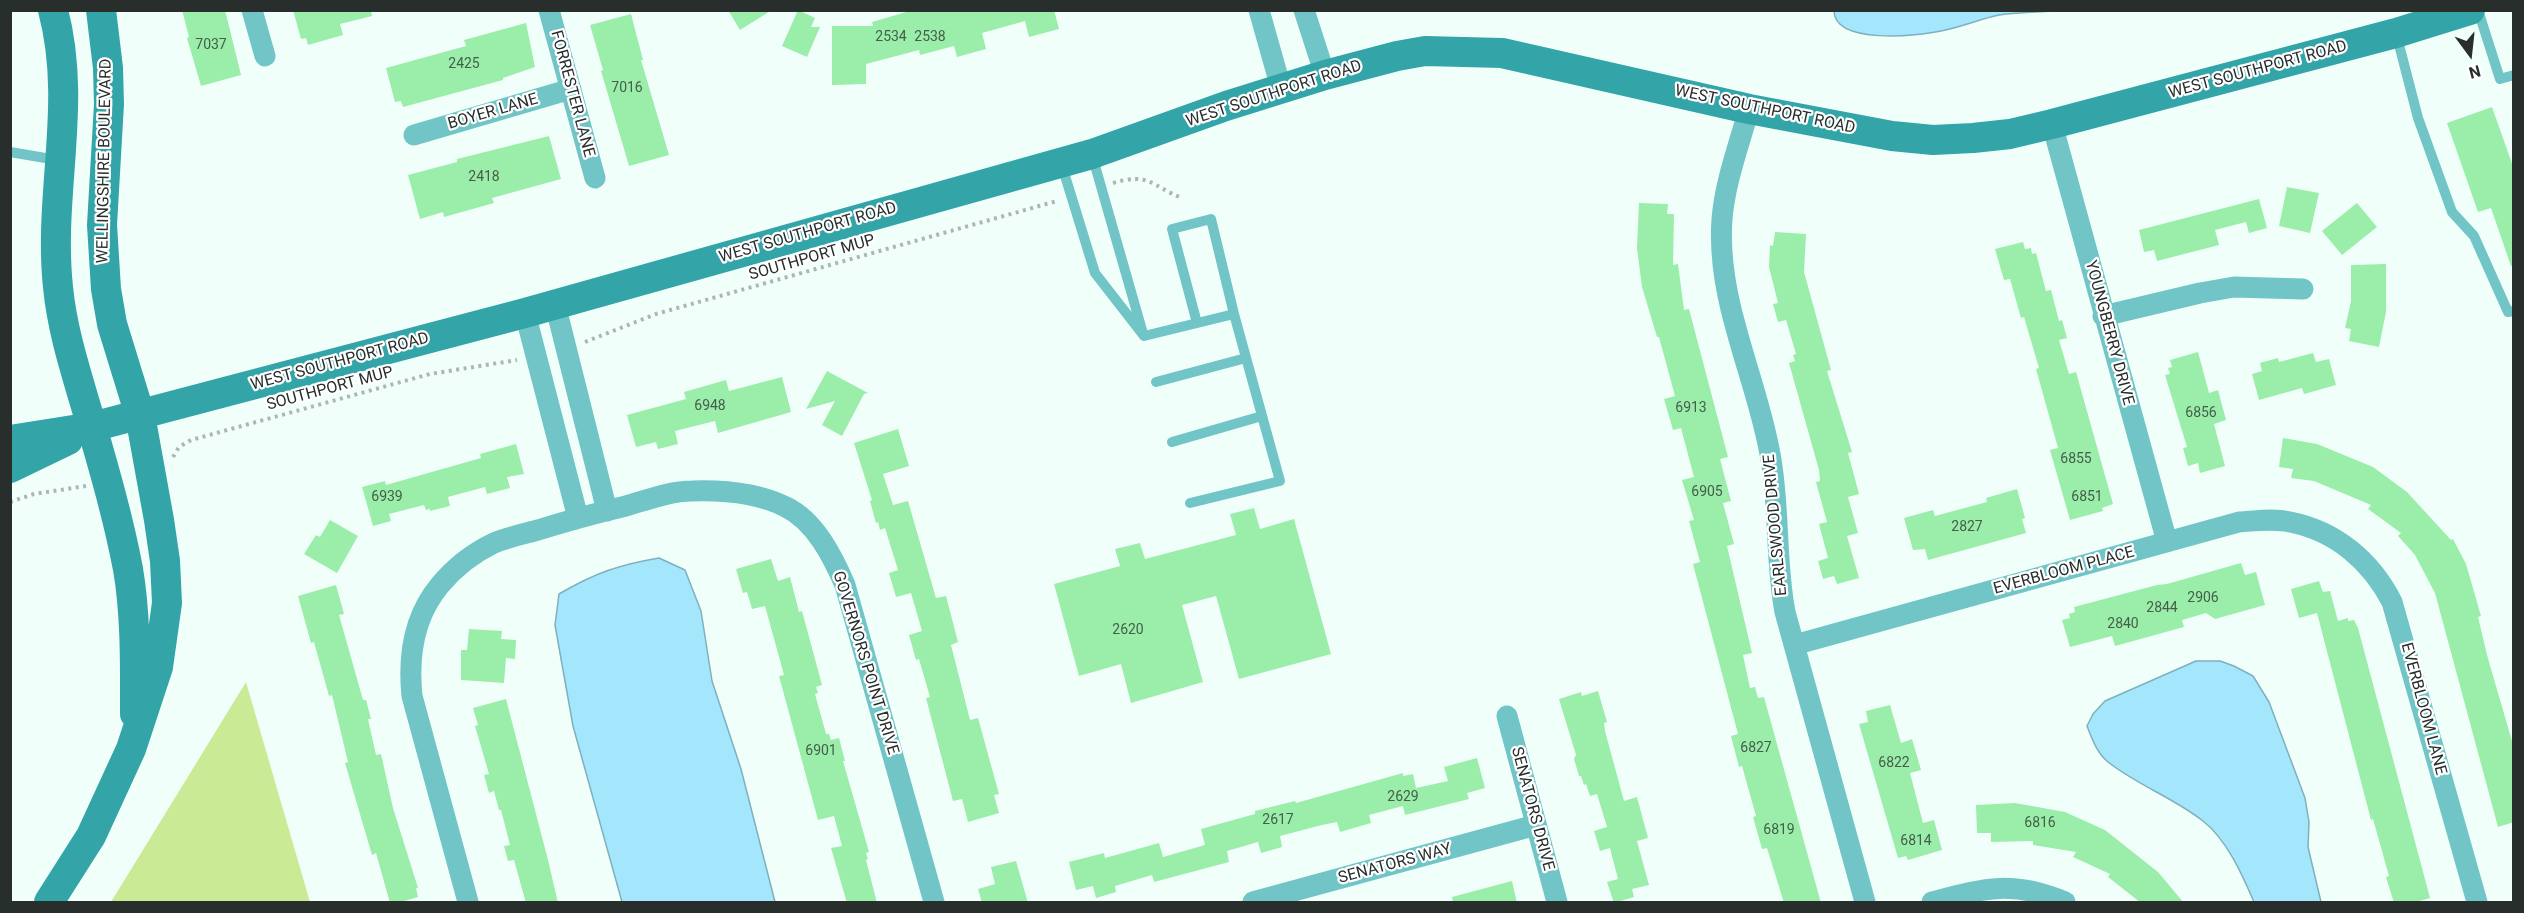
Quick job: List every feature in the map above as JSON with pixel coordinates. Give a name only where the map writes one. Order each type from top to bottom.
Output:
[{"type":"main road","points":[[53,10],[61,50],[64,87],[56,251],[58,286],[67,342],[92,427],[128,568],[134,640],[136,732]]},
{"type":"main road","name":"WELLINGSHIRE BOULEVARD","points":[[50,903],[91,836],[130,749],[158,667],[167,603],[161,530],[140,415],[112,324],[104,270],[102,225],[109,104],[108,68],[101,10]]},
{"type":"main road","name":"WEST SOUTHPORT ROAD","points":[[10,440],[92,427],[525,313],[1092,154],[1281,88],[1397,56],[1425,51],[1502,53],[1749,109],[1892,136],[1933,140],[2010,134],[2052,124],[2396,33],[2469,11]]},
{"type":"main road","name":"WEST SOUTHPORT ROAD","points":[[10,468],[92,427]]},
{"type":"street","points":[[252,10],[265,56]]},
{"type":"street","name":"FORRESTER LANE","points":[[549,10],[595,178]]},
{"type":"street","points":[[1259,10],[1281,88]]},
{"type":"street","points":[[1304,10],[1325,75]]},
{"type":"street","name":"BOYER LANE","points":[[414,135],[571,89]]},
{"type":"street","name":"EARLSWOOD DRIVE","points":[[1749,109],[1723,211],[1723,265],[1730,304],[1770,450],[1774,478],[1780,585],[1794,645],[1865,903]]},
{"type":"street","name":"YOUNGBERRY DRIVE","points":[[2052,124],[2167,542]]},
{"type":"street","points":[[2103,316],[2234,287],[2303,289]]},
{"type":"street","points":[[555,304],[608,511]]},
{"type":"street","points":[[525,313],[578,518]]},
{"type":"street","name":"GOVERNORS POINT DRIVE","points":[[468,903],[412,696],[410,665],[412,646],[427,604],[439,586],[473,555],[495,543],[578,518],[680,492],[718,492],[747,494],[786,507],[803,518],[833,556],[845,585],[934,903]]},
{"type":"street","name":"EVERBLOOM PLACE","points":[[1794,645],[2254,519],[2289,521],[2333,537]]},
{"type":"street","name":"EVERBLOOM LANE","points":[[2333,537],[2359,556],[2372,569],[2397,613],[2477,903]]},
{"type":"street","name":"SENATORS DRIVE","points":[[1507,716],[1557,903]]},
{"type":"street","name":"SENATORS WAY","points":[[1253,903],[1536,825]]},
{"type":"street","points":[[1932,903],[1976,890],[2011,888],[2037,892],[2065,903]]},
{"type":"lane","points":[[2478,10],[2500,79],[2514,75]]},
{"type":"lane","points":[[2396,33],[2418,117],[2452,212],[2474,236],[2508,312],[2514,310]]},
{"type":"lane","points":[[10,152],[60,160]]},
{"type":"lane","points":[[1092,154],[1144,336]]},
{"type":"lane","points":[[1061,162],[1095,273],[1144,336]]},
{"type":"lane","points":[[1190,503],[1280,481],[1234,314],[1211,219],[1172,229],[1197,323]]},
{"type":"lane","points":[[1144,336],[1234,314]]},
{"type":"lane","points":[[1156,382],[1246,358]]},
{"type":"lane","points":[[1172,442],[1262,416]]},
{"type":"path","points":[[1119,182],[1137,178],[1153,182],[1182,198]]},
{"type":"path","name":"SOUTHPORT MUP","points":[[577,345],[656,314],[1055,201]]},
{"type":"path","name":"SOUTHPORT MUP","points":[[171,462],[179,447],[191,440],[430,374],[516,360]]},
{"type":"path","points":[[10,502],[34,494],[85,486]]},
{"type":"green space","points":[[246,682],[310,902],[111,902]]},
{"type":"water","points":[[1834,10],[2054,11],[1999,15],[1941,31],[1915,35],[1879,36],[1848,29],[1838,22]]},
{"type":"water","points":[[659,558],[685,570],[701,611],[712,681],[741,769],[775,902],[622,902],[573,726],[555,625],[559,594],[584,580],[607,571]]},
{"type":"water","points":[[2196,661],[2220,661],[2253,676],[2269,702],[2305,798],[2309,822],[2308,847],[2321,902],[2254,902],[2233,858],[2212,829],[2180,805],[2119,770],[2104,758],[2095,746],[2087,726],[2093,714],[2105,701]]},
{"type":"building","points":[[182,10],[225,10],[241,75],[201,86],[187,38],[189,37]]},
{"type":"building","points":[[293,10],[371,10],[372,16],[340,24],[343,35],[308,45],[306,38],[301,39]]},
{"type":"building","points":[[728,10],[772,10],[740,30]]},
{"type":"building","points":[[798,10],[815,18],[811,27],[820,27],[807,57],[782,46]]},
{"type":"building","points":[[913,10],[1054,10],[1059,29],[1029,37],[1025,21],[982,33],[986,49],[957,57],[954,46],[920,55],[919,50],[866,64],[866,84],[832,85],[832,26],[873,26],[872,22]]},
{"type":"building","points":[[631,14],[643,60],[641,60],[669,155],[629,166],[590,25]]},
{"type":"building","points":[[526,23],[535,67],[503,78],[503,80],[403,107],[401,101],[395,102],[386,68],[466,46],[464,40]]},
{"type":"building","points":[[2492,107],[2514,169],[2514,265],[2511,266],[2491,208],[2478,212],[2447,123]]},
{"type":"building","points":[[549,136],[561,179],[492,198],[494,203],[444,217],[443,212],[420,219],[408,175],[457,162],[457,159]]},
{"type":"building","points":[[2287,187],[2319,193],[2310,233],[2279,226]]},
{"type":"building","points":[[2259,199],[2267,228],[2249,233],[2246,222],[2215,230],[2219,245],[2157,261],[2154,250],[2144,252],[2139,230]]},
{"type":"building","points":[[1639,203],[1668,204],[1667,214],[1674,214],[1673,265],[1678,264],[1684,310],[1689,309],[1728,457],[1720,459],[1731,501],[1723,503],[1734,544],[1727,546],[1752,653],[1743,655],[1750,688],[1755,687],[1758,698],[1764,697],[1821,903],[1784,903],[1767,848],[1762,849],[1753,817],[1756,816],[1742,766],[1739,767],[1731,736],[1738,734],[1693,564],[1700,562],[1689,521],[1694,520],[1682,480],[1694,477],[1681,428],[1673,430],[1664,399],[1675,396],[1642,287],[1637,248]]},
{"type":"building","points":[[2357,203],[2377,227],[2342,255],[2322,231]]},
{"type":"building","points":[[1775,232],[1806,234],[1804,272],[1831,370],[1827,371],[1852,452],[1848,453],[1859,494],[1848,497],[1858,533],[1847,536],[1859,578],[1837,584],[1834,576],[1823,579],[1818,561],[1828,558],[1819,524],[1827,522],[1816,482],[1820,481],[1819,470],[1789,363],[1795,361],[1793,355],[1796,354],[1786,320],[1778,322],[1773,304],[1778,303],[1769,267],[1770,245],[1773,246]]},
{"type":"building","points":[[2023,242],[2025,249],[2031,248],[2032,254],[2036,253],[2046,291],[2051,290],[2059,321],[2062,320],[2067,338],[2059,340],[2069,374],[2076,372],[2113,504],[2102,508],[2103,511],[2070,520],[2050,450],[2058,448],[2036,369],[2039,368],[2010,279],[2004,280],[1995,249]]},
{"type":"building","points":[[2386,264],[2386,312],[2379,347],[2349,341],[2351,329],[2345,328],[2351,301],[2351,265]]},
{"type":"building","points":[[2198,352],[2209,393],[2218,390],[2226,420],[2214,424],[2225,466],[2200,473],[2198,463],[2188,466],[2183,448],[2187,447],[2165,375],[2170,374],[2168,368],[2172,367],[2170,360]]},
{"type":"building","points":[[2313,353],[2316,362],[2329,359],[2336,385],[2304,394],[2302,388],[2259,400],[2252,374],[2262,371],[2260,363],[2278,358],[2279,362]]},
{"type":"building","points":[[827,371],[868,393],[864,394],[842,436],[822,425],[835,401],[806,409]]},
{"type":"building","points":[[782,377],[791,412],[718,433],[715,421],[675,431],[678,444],[658,449],[656,442],[636,447],[627,415],[686,399],[684,392],[726,380],[729,391]]},
{"type":"building","points":[[898,429],[909,466],[883,474],[893,505],[908,501],[936,598],[946,596],[958,642],[951,645],[970,720],[978,718],[999,794],[994,795],[999,813],[968,822],[962,799],[953,801],[926,698],[930,697],[909,635],[922,631],[911,593],[896,597],[889,573],[898,570],[885,528],[880,530],[878,522],[876,523],[870,501],[872,500],[854,443]]},
{"type":"building","points":[[2283,438],[2317,444],[2373,467],[2407,492],[2451,540],[2453,539],[2466,564],[2481,616],[2478,617],[2487,655],[2514,748],[2514,822],[2498,827],[2435,593],[2415,555],[2398,536],[2401,533],[2368,509],[2371,505],[2314,481],[2291,478],[2293,469],[2279,467]]},
{"type":"building","points":[[516,444],[524,474],[507,477],[510,488],[487,494],[485,487],[448,497],[450,506],[430,511],[430,509],[426,510],[424,505],[389,514],[391,521],[373,526],[362,487],[385,481],[386,485],[481,458],[480,454]]},
{"type":"building","points":[[2017,489],[2025,518],[2022,519],[2026,533],[1928,560],[1925,549],[1913,550],[1904,518],[1933,510],[1935,516],[1987,502],[1986,498]]},
{"type":"building","points":[[1254,508],[1260,529],[1294,519],[1331,654],[1239,679],[1216,596],[1182,605],[1203,682],[1131,703],[1121,664],[1079,676],[1054,584],[1120,566],[1115,549],[1140,543],[1145,559],[1236,535],[1230,514]]},
{"type":"building","points":[[330,520],[358,536],[337,573],[304,554],[316,535],[320,537]]},
{"type":"building","points":[[771,559],[778,581],[790,577],[799,612],[802,611],[822,685],[816,687],[818,693],[815,694],[826,734],[829,734],[831,740],[839,738],[845,761],[843,761],[869,852],[866,853],[868,859],[866,860],[877,903],[847,903],[831,848],[842,846],[834,816],[818,820],[779,676],[784,675],[765,606],[752,609],[747,592],[743,593],[736,569]]},
{"type":"building","points":[[2241,563],[2245,575],[2256,572],[2265,605],[2215,619],[2206,613],[2182,620],[2184,627],[2115,646],[2112,636],[2070,647],[2062,620],[2070,618],[2069,614],[2075,612],[2074,607]]},
{"type":"building","points":[[2319,581],[2323,592],[2330,591],[2338,621],[2348,618],[2348,621],[2354,620],[2358,628],[2430,898],[2413,903],[2394,903],[2386,877],[2389,876],[2373,819],[2371,820],[2317,613],[2299,618],[2291,589]]},
{"type":"building","points":[[336,585],[344,614],[339,615],[363,700],[366,700],[376,755],[381,754],[393,808],[418,888],[416,888],[418,897],[397,903],[390,903],[376,853],[372,855],[345,763],[348,762],[332,695],[329,696],[298,596]]},
{"type":"building","points":[[469,629],[502,631],[501,639],[516,640],[515,659],[506,658],[504,683],[461,680],[461,650],[467,650]]},
{"type":"building","points":[[1598,691],[1607,722],[1604,723],[1605,731],[1624,801],[1637,797],[1648,838],[1637,841],[1649,885],[1632,889],[1634,897],[1614,903],[1607,882],[1618,879],[1610,848],[1600,851],[1594,831],[1607,827],[1597,794],[1590,796],[1586,784],[1584,785],[1579,776],[1574,759],[1576,755],[1559,699],[1581,692],[1582,696]]},
{"type":"building","points":[[506,699],[558,903],[526,903],[514,860],[508,861],[504,846],[510,845],[501,810],[499,810],[494,791],[489,793],[484,775],[489,774],[475,726],[478,725],[473,708]]},
{"type":"building","points":[[1890,705],[1901,743],[1912,739],[1921,770],[1910,773],[1923,823],[1934,820],[1942,850],[1908,860],[1906,856],[1898,858],[1859,724],[1868,722],[1866,711]]},
{"type":"building","points":[[1477,758],[1485,788],[1467,793],[1469,799],[1405,815],[1403,806],[1369,815],[1371,823],[1340,832],[1337,822],[1280,836],[1282,847],[1261,853],[1258,842],[1227,851],[1229,862],[1154,882],[1152,875],[1115,886],[1116,892],[1096,898],[1093,886],[1076,890],[1069,862],[1104,853],[1105,858],[1159,843],[1163,857],[1205,845],[1201,829],[1255,814],[1255,811],[1295,801],[1296,803],[1403,773],[1403,776],[1413,774],[1416,788],[1448,781],[1444,767]]},
{"type":"building","points":[[2015,803],[2065,812],[2105,830],[2158,872],[2184,903],[2141,903],[2108,877],[2110,874],[2073,857],[2076,852],[2033,845],[2033,841],[1991,842],[1991,833],[1977,833],[1976,805]]},
{"type":"building","points":[[1016,861],[1028,903],[982,903],[978,889],[995,884],[991,867]]},
{"type":"building","points":[[1512,881],[1517,903],[1453,903],[1452,897]]}]
